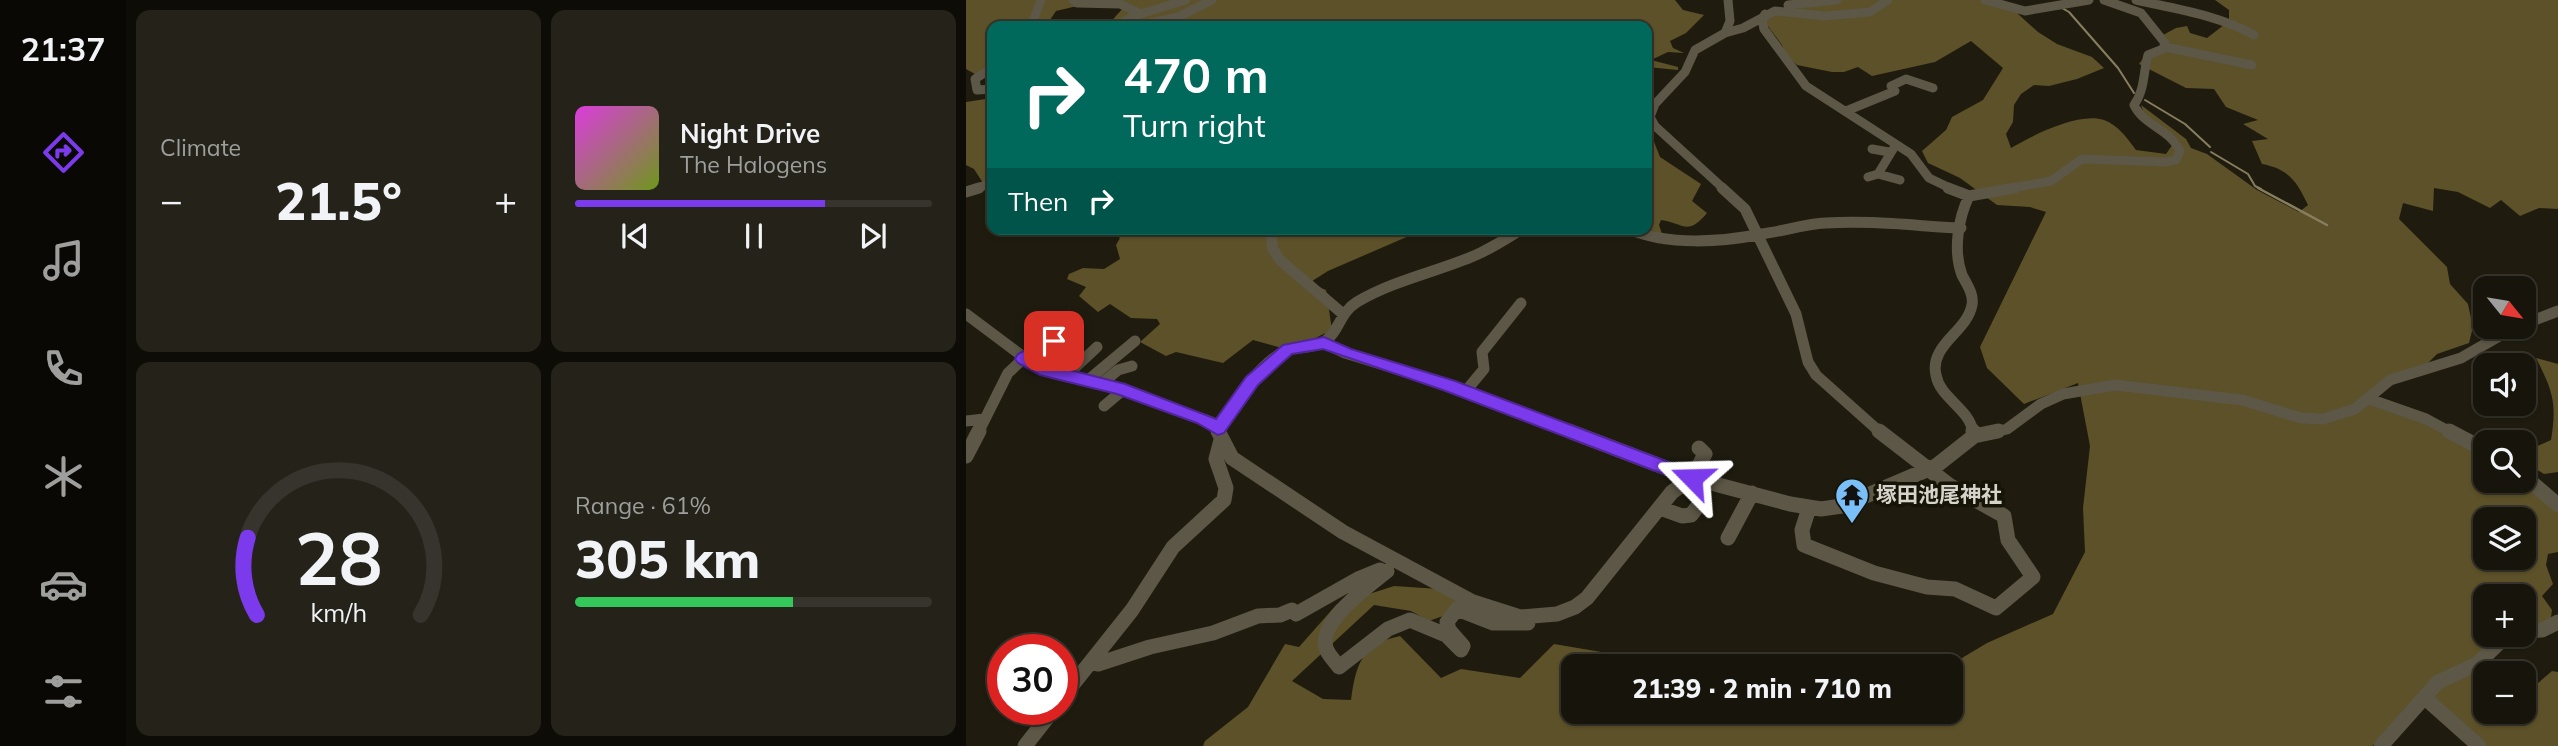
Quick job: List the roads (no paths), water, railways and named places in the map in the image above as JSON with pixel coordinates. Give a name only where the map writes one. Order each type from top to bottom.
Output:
[{"type":"street","points":[[1033,21],[1041,0]]},
{"type":"street","points":[[1073,0],[1077,3],[1134,6],[1142,14]]},
{"type":"street","points":[[1127,21],[1186,0]]},
{"type":"street","points":[[1164,21],[1192,13],[1212,0]]},
{"type":"street","points":[[1725,33],[1732,16],[1728,0]]},
{"type":"street","points":[[1837,0],[1807,5],[1795,2],[1770,9],[1762,19],[1764,29],[1801,81],[1846,111],[1892,149]]},
{"type":"street","points":[[1652,112],[1655,104],[1685,72],[1695,50],[1725,33],[1743,28],[1775,11],[1821,16],[1870,12],[1888,0]]},
{"type":"street","points":[[1985,0],[2016,10],[2034,11],[2089,0]]},
{"type":"street","points":[[2104,0],[2141,13],[2165,47]]},
{"type":"street","points":[[2136,0],[2198,14],[2241,27],[2254,35]]},
{"type":"street","points":[[1746,17],[1762,19]]},
{"type":"street","points":[[1872,149],[1892,149],[1911,155],[1928,178],[1969,196],[2051,181],[2081,159],[2165,162],[2176,160],[2180,151],[2178,144],[2138,114],[2134,105],[2143,92],[2142,75],[2148,55],[2165,47],[2252,65]]},
{"type":"street","points":[[1846,111],[1895,91],[1891,86],[1906,79],[1928,84]]},
{"type":"street","points":[[973,80],[977,90],[987,89]]},
{"type":"street","points":[[966,95],[973,80]]},
{"type":"street","points":[[1652,122],[1742,206],[1797,314],[1808,362],[1816,375],[1846,404],[1927,469],[1949,485],[2004,516],[2008,540],[2033,577],[1996,608],[1955,589],[1927,587],[1874,573],[1804,545],[1801,538],[1809,508]]},
{"type":"street","points":[[1892,149],[1873,176],[1900,180]]},
{"type":"street","points":[[966,192],[987,185]]},
{"type":"street","points":[[1969,196],[1957,256],[1972,295],[1972,304],[1967,321],[1938,352],[1934,369],[1939,384],[1970,419],[1975,436]]},
{"type":"street","points":[[1638,235],[1691,239],[1757,235],[1831,222],[1868,221],[1961,228]]},
{"type":"street","points":[[1271,235],[1273,249],[1280,260],[1343,313]]},
{"type":"street","points":[[1324,343],[1338,327],[1343,313],[1379,290],[1476,255],[1511,235]]},
{"type":"street","points":[[1465,392],[1485,369],[1482,352],[1521,303]]},
{"type":"street","points":[[2536,319],[2558,311]]},
{"type":"street","points":[[966,314],[1037,367],[1123,390],[1202,419],[1219,434],[1232,458],[1392,566],[1504,614],[1532,617],[1567,610],[1587,598],[1678,486],[1692,478],[1704,459],[1705,454],[1699,448]]},
{"type":"street","points":[[966,456],[984,419],[1002,370],[1051,341],[1058,343],[1071,336]]},
{"type":"street","points":[[1078,678],[1132,610],[1173,547],[1224,500],[1226,488],[1216,459],[1219,434],[1252,381],[1288,349],[1324,343],[1345,353],[1465,392],[1692,478],[1809,508],[1842,506],[1942,463],[1975,436],[2007,429],[2041,404],[2063,394],[2103,385],[2242,400],[2311,421],[2355,409],[2390,380],[2461,358],[2492,340]]},
{"type":"street","points":[[1087,381],[1135,341]]},
{"type":"street","points":[[1066,376],[1097,347]]},
{"type":"street","points":[[1101,384],[1118,370],[1132,366]]},
{"type":"street","points":[[1104,407],[1123,390]]},
{"type":"street","points":[[2368,399],[2426,419],[2473,444]]},
{"type":"street","points":[[966,421],[984,419]]},
{"type":"street","points":[[2536,486],[2558,505]]},
{"type":"street","points":[[1728,538],[1752,493]]},
{"type":"street","points":[[1660,508],[1682,516],[1691,515],[1702,501]]},
{"type":"street","points":[[1392,566],[1371,583],[1332,624],[1326,637],[1326,648],[1339,667],[1388,629],[1410,620],[1446,635],[1461,650],[1462,646],[1449,630],[1447,622],[1457,609],[1493,624],[1523,625],[1529,623],[1532,617]]},
{"type":"street","points":[[1091,662],[1098,664],[1150,647],[1197,638],[1258,616],[1280,615],[1292,610],[1296,614],[1359,579],[1392,566]]},
{"type":"street","points":[[2536,630],[2558,622]]},
{"type":"street","points":[[2381,746],[2426,698],[2438,681],[2477,664],[2495,647]]},
{"type":"street","points":[[2426,698],[2479,746]]},
{"type":"street","points":[[1025,746],[1041,725]]},
{"type":"waterway","points":[[2062,8],[2069,12],[2118,68],[2134,93]]},
{"type":"waterway","points":[[2145,100],[2185,124],[2210,147]]},
{"type":"waterway","points":[[2211,152],[2248,174],[2255,186],[2261,189]]},
{"type":"waterway","points":[[2258,188],[2327,225]]},
{"type":"place","name":"塚田池尾神社","points":[[1852,525]]}]
